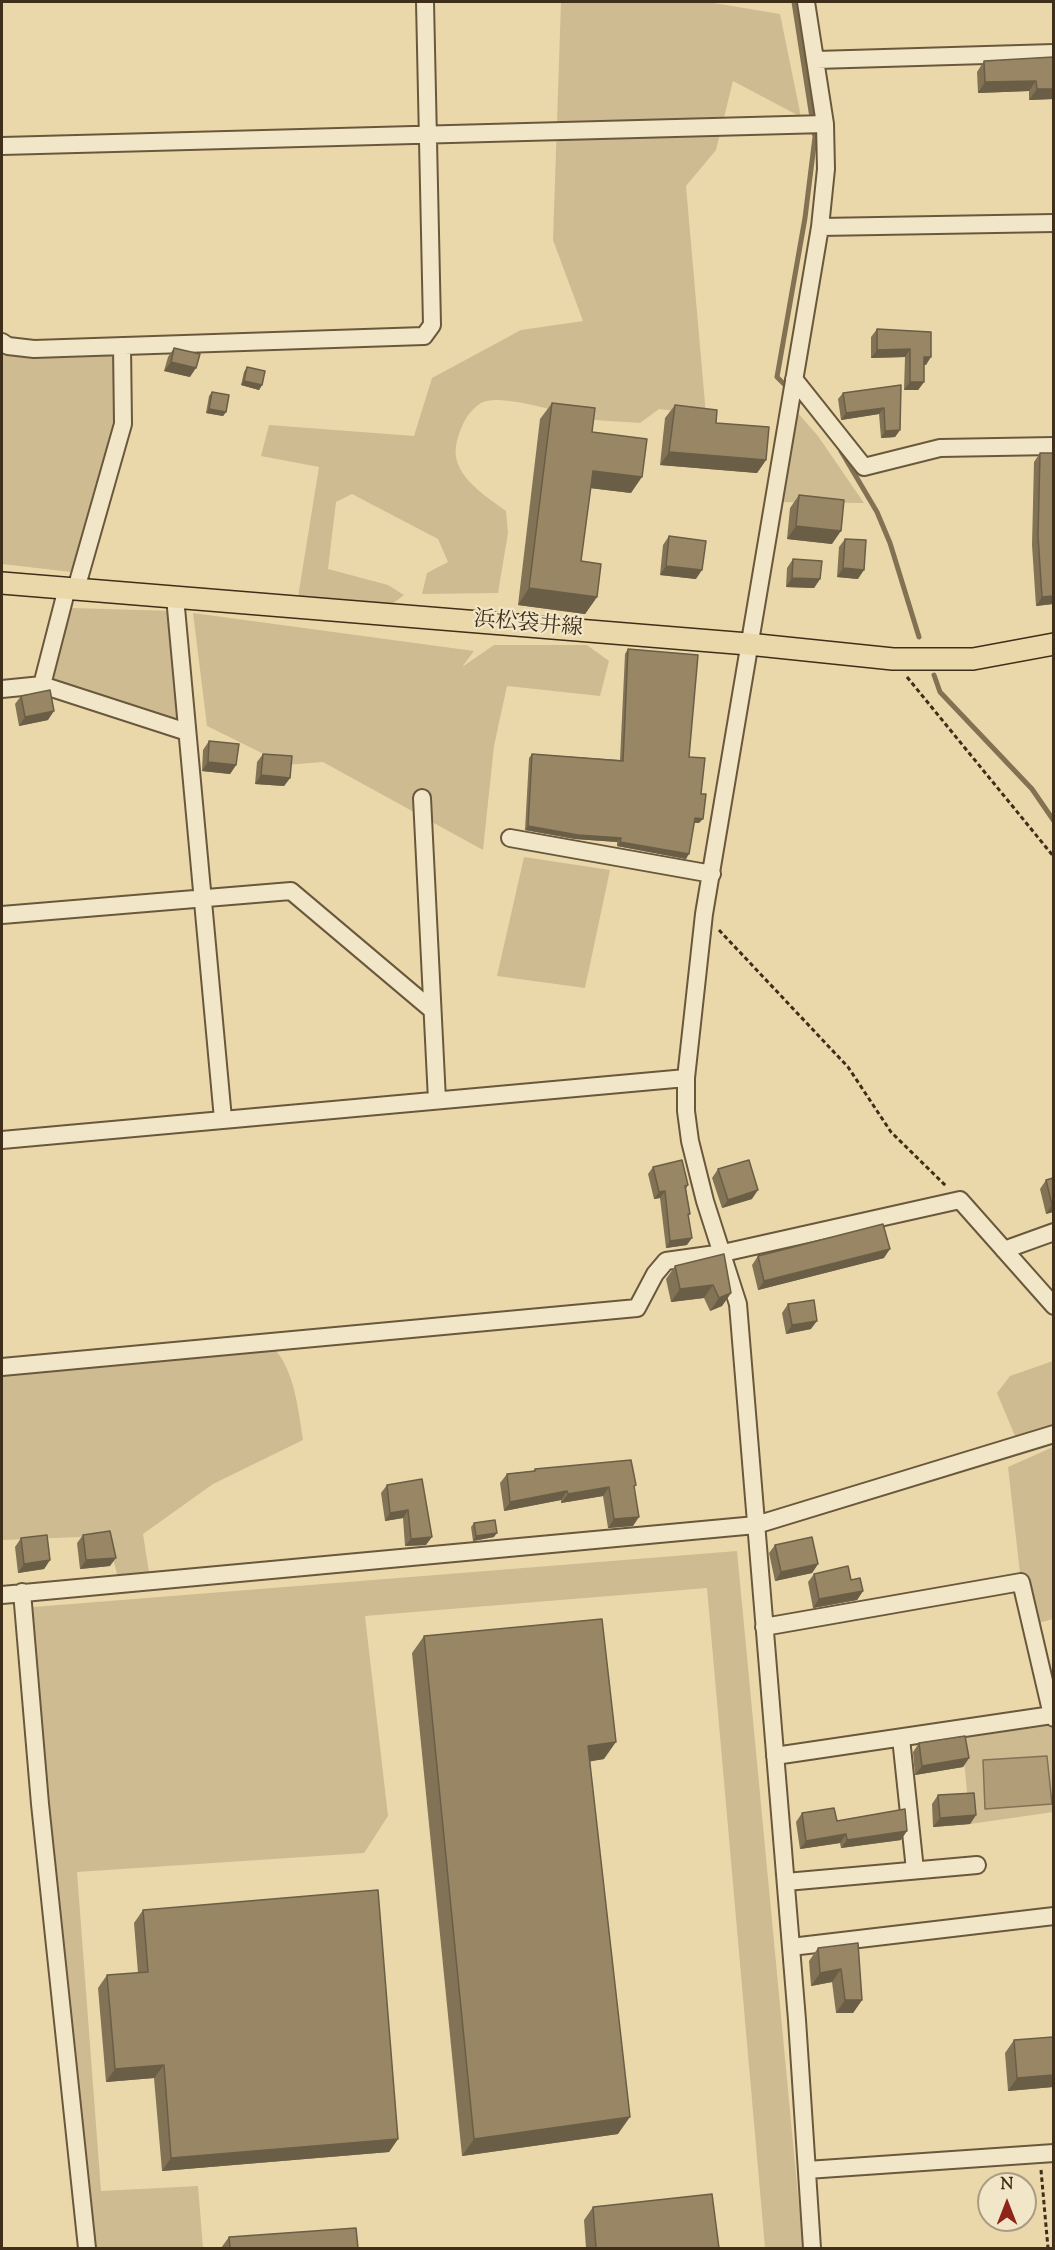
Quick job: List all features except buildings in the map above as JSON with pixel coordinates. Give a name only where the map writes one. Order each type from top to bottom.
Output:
[{"type":"main road","name":"浜松袋井線","points":[[2,583],[748,644],[893,659],[973,659],[1053,644]]},
{"type":"street","points":[[2,342],[8,346],[34,349],[424,336],[432,325],[424,2]]},
{"type":"street","points":[[806,2],[825,124],[826,169],[820,227],[704,914],[686,1078],[686,1111],[690,1141],[705,1201],[738,1304],[786,1882],[812,2248]]},
{"type":"street","points":[[816,60],[1053,53]]},
{"type":"street","points":[[2,146],[825,124]]},
{"type":"street","points":[[820,227],[1053,223]]},
{"type":"street","points":[[42,685],[123,424],[122,346]]},
{"type":"street","points":[[794,379],[864,467],[940,448],[1053,446]]},
{"type":"street","points":[[175,597],[223,1119]]},
{"type":"street","points":[[2,689],[42,685],[187,732]]},
{"type":"street","points":[[422,798],[437,1100]]},
{"type":"street","points":[[510,838],[712,874]]},
{"type":"street","points":[[2,915],[291,891],[432,1010]]},
{"type":"street","points":[[2,1140],[686,1078]]},
{"type":"street","points":[[2,1367],[637,1308],[655,1274],[666,1261],[723,1253],[960,1200],[1053,1306]]},
{"type":"street","points":[[1004,1250],[1053,1232]]},
{"type":"street","points":[[2,1594],[756,1525],[1053,1434]]},
{"type":"street","points":[[764,1627],[1021,1582],[1053,1716],[775,1756]]},
{"type":"street","points":[[22,1592],[40,1804],[87,2248]]},
{"type":"street","points":[[901,1738],[915,1870]]},
{"type":"street","points":[[786,1882],[977,1864]]},
{"type":"street","points":[[791,1947],[1053,1916]]},
{"type":"street","points":[[807,2170],[1047,2153]]},
{"type":"path","points":[[893,659],[1053,857]]},
{"type":"path","points":[[704,914],[848,1067],[891,1132],[960,1200]]},
{"type":"path","points":[[1047,2153],[1048,2248]]},
{"type":"shaded area","points":[[561,2],[708,2],[780,14],[801,117],[733,81],[716,150],[686,186],[706,415],[659,409],[640,423],[592,419],[502,400],[481,403],[468,415],[457,441],[456,452],[462,473],[478,490],[506,511],[508,533],[498,593],[422,594],[427,573],[448,562],[438,539],[352,494],[336,502],[328,569],[388,585],[404,595],[391,605],[298,597],[319,467],[261,456],[269,425],[414,436],[432,378],[521,330],[583,321],[553,240]]},
{"type":"shaded area","points":[[2,352],[119,355],[118,431],[71,572],[2,564]]},
{"type":"shaded area","points":[[789,403],[818,436],[864,503],[772,502]]},
{"type":"shaded area","points":[[72,608],[176,611],[186,721],[42,685]]},
{"type":"shaded area","points":[[193,613],[474,651],[462,667],[494,645],[587,645],[609,661],[600,696],[507,686],[494,746],[483,850],[323,762],[286,765],[207,726]]},
{"type":"shaded area","points":[[524,857],[610,870],[585,988],[497,976]]},
{"type":"shaded area","points":[[273,1347],[291,1379],[303,1440],[213,1484],[143,1534],[149,1572],[124,1578],[117,1574],[107,1536],[2,1540],[2,1367],[105,1360],[172,1360],[235,1354]]},
{"type":"shaded area","points":[[1053,1361],[1053,1425],[1015,1436],[997,1393],[1010,1376]]},
{"type":"shaded area","points":[[1053,1447],[1053,1619],[1031,1625],[1021,1582],[1008,1467]]},
{"type":"shaded area","points":[[737,1551],[803,2248],[765,2248],[707,1588],[365,1616],[388,1816],[364,1853],[77,1872],[101,2191],[198,2186],[203,2248],[80,2248],[21,1608]]},
{"type":"shaded area","points":[[1054,1718],[1053,1812],[970,1824],[961,1729]]},
{"type":"shaded area","points":[[1047,1756],[1052,1804],[985,1809],[983,1760]]},
{"type":"waterway","points":[[789,389],[777,377],[805,218],[815,137],[794,2]]},
{"type":"waterway","points":[[841,451],[877,512],[890,543],[919,637]]},
{"type":"waterway","points":[[934,675],[940,692],[1032,789],[1054,821]]}]
